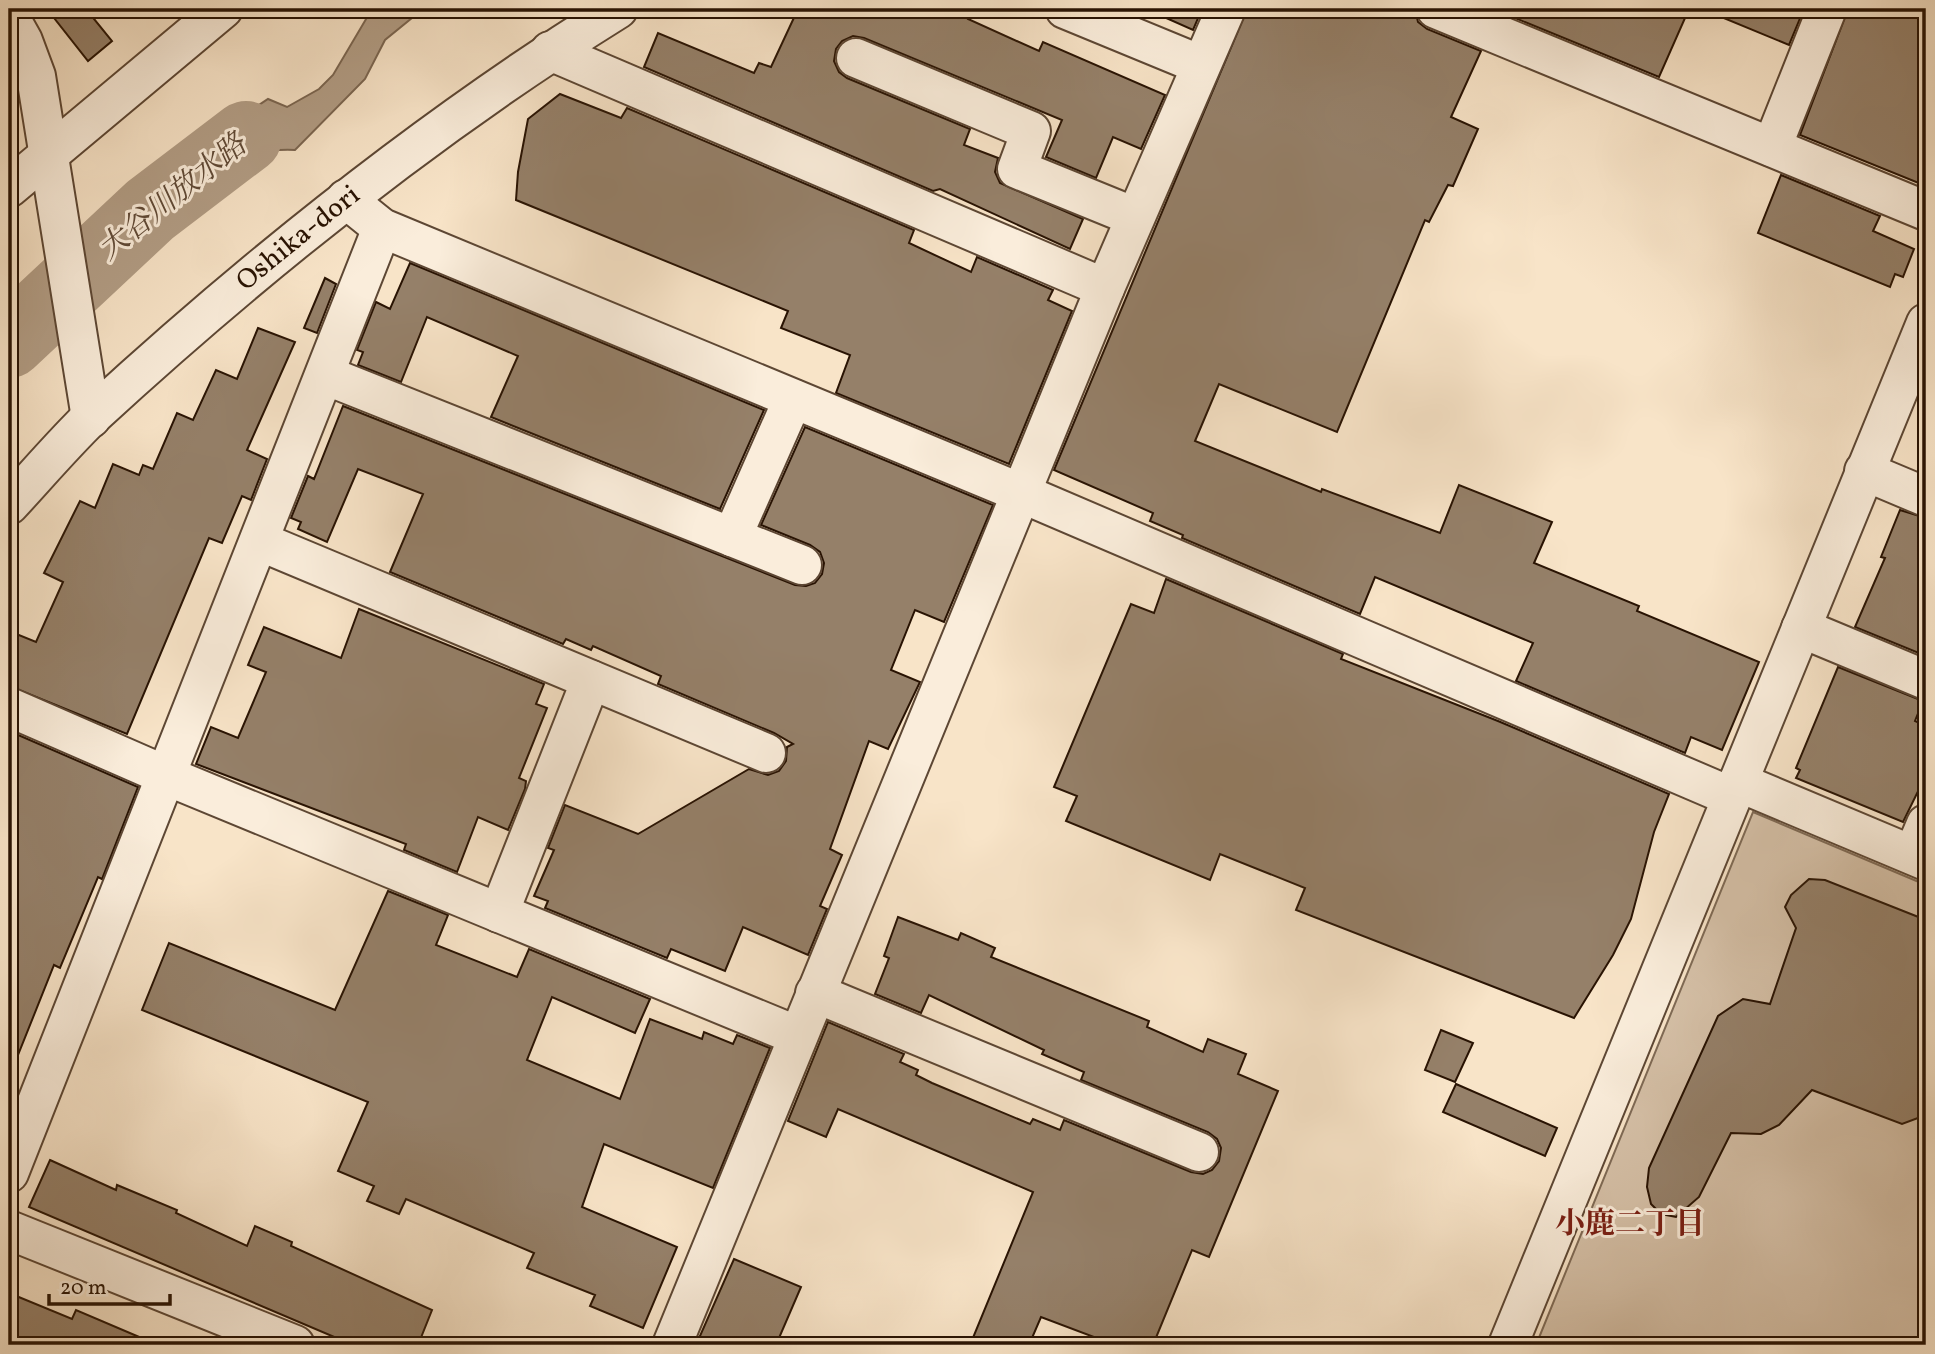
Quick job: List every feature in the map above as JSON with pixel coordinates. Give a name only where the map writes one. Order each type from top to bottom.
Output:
[{"type":"street","points":[[9,188],[223,9]]},
{"type":"street","name":"Oshika-dori","points":[[9,505],[91,418],[346,199],[430,135],[550,51],[618,9]]},
{"type":"street","points":[[1065,9],[1201,65]]},
{"type":"street","points":[[672,1345],[1105,288],[1226,9]]},
{"type":"street","points":[[1436,9],[1926,211]]},
{"type":"street","points":[[1772,147],[1827,9]]},
{"type":"street","points":[[9,16],[23,41],[36,76],[91,418]]},
{"type":"street","points":[[550,51],[1105,288]]},
{"type":"street","points":[[856,58],[1031,131],[1017,169],[1135,217]]},
{"type":"street","points":[[346,199],[382,228],[1735,790],[1922,847]]},
{"type":"street","points":[[9,1173],[24,1095],[167,776],[382,228]]},
{"type":"street","points":[[1508,1345],[1926,323]]},
{"type":"street","points":[[325,374],[802,565]]},
{"type":"street","points":[[732,537],[793,399]]},
{"type":"street","points":[[1864,471],[1926,497]]},
{"type":"street","points":[[259,541],[766,753]]},
{"type":"street","points":[[1801,628],[1926,680]]},
{"type":"street","points":[[499,913],[591,680]]},
{"type":"street","points":[[9,707],[167,776],[798,1036]]},
{"type":"street","points":[[815,993],[1199,1152]]},
{"type":"street","points":[[9,1230],[295,1345]]},
{"type":"shaded area","points":[[372,9],[423,9],[385,40],[365,79],[295,150],[276,150],[241,158],[208,173],[162,204],[218,132],[268,99],[287,107],[319,89],[333,75]]},
{"type":"shaded area","points":[[1753,812],[1926,885],[1926,1345],[1536,1345]]},
{"type":"building","points":[[47,9],[86,9],[112,41],[88,61]]},
{"type":"building","points":[[798,9],[972,9],[968,19],[1039,51],[1043,42],[1165,95],[1141,149],[1113,137],[1096,178],[1046,157],[1062,120],[864,38],[853,36],[842,41],[836,49],[834,61],[839,72],[847,78],[970,129],[964,145],[998,158],[995,172],[1000,183],[1083,219],[1070,249],[940,189],[933,191],[644,67],[658,33],[754,73],[759,63],[771,67]]},
{"type":"building","points":[[1146,9],[1202,9],[1193,30]]},
{"type":"building","points":[[1247,9],[1415,9],[1418,22],[1427,29],[1481,51],[1451,117],[1478,129],[1453,186],[1448,185],[1429,222],[1425,220],[1337,432],[1219,384],[1195,441],[1321,492],[1322,489],[1440,533],[1459,485],[1552,522],[1534,563],[1639,606],[1637,611],[1759,662],[1722,750],[1691,737],[1685,753],[1516,681],[1533,643],[1375,577],[1360,614],[1182,538],[1183,535],[1150,521],[1153,513],[1054,470]]},
{"type":"building","points":[[1493,9],[1689,9],[1659,77]]},
{"type":"building","points":[[1702,9],[1804,9],[1789,45]]},
{"type":"building","points":[[1848,9],[1926,9],[1926,186],[1800,135]]},
{"type":"building","points":[[560,94],[621,118],[627,108],[914,230],[909,243],[971,272],[977,257],[1053,290],[1048,300],[1072,311],[1009,464],[836,393],[850,355],[781,328],[788,311],[516,200],[518,172],[528,119]]},
{"type":"building","points":[[1781,175],[1880,216],[1873,231],[1914,249],[1903,277],[1895,274],[1890,287],[1758,233]]},
{"type":"building","points":[[410,263],[764,410],[720,509],[491,417],[518,356],[427,317],[401,382],[358,365],[363,352],[357,350],[376,302],[390,309]]},
{"type":"building","points":[[325,278],[336,284],[317,333],[304,328]]},
{"type":"building","points":[[258,328],[295,342],[247,450],[267,459],[251,500],[242,496],[222,543],[209,538],[127,734],[9,686],[9,631],[36,642],[63,582],[44,573],[80,501],[95,508],[113,464],[139,475],[143,465],[153,469],[177,413],[193,420],[216,370],[237,379]]},
{"type":"building","points":[[343,406],[795,585],[815,583],[822,574],[824,563],[820,552],[810,545],[761,525],[805,427],[993,505],[944,622],[915,610],[891,670],[920,682],[888,749],[869,741],[830,849],[842,855],[820,906],[827,909],[808,955],[743,927],[725,971],[671,949],[667,958],[545,908],[548,901],[534,896],[554,850],[548,848],[565,805],[638,834],[749,769],[768,775],[779,771],[786,761],[787,747],[793,744],[774,733],[658,684],[661,676],[593,646],[591,650],[566,639],[563,644],[390,572],[423,494],[358,469],[327,542],[298,529],[301,522],[291,518],[308,476],[314,479]]},
{"type":"building","points":[[1900,510],[1926,518],[1926,656],[1855,627],[1885,558],[1881,557]]},
{"type":"building","points":[[1166,579],[1343,654],[1341,659],[1498,721],[1669,794],[1654,832],[1631,919],[1613,955],[1574,1018],[1296,910],[1305,888],[1220,854],[1210,880],[1066,821],[1077,796],[1054,787],[1131,604],[1154,613]]},
{"type":"building","points":[[359,609],[544,684],[536,704],[547,708],[519,778],[526,781],[525,789],[508,830],[478,817],[457,872],[404,850],[406,844],[196,764],[211,727],[238,738],[266,672],[248,665],[264,627],[341,658]]},
{"type":"building","points":[[1838,667],[1923,701],[1915,721],[1926,726],[1926,775],[1903,822],[1796,778],[1800,770],[1796,768]]},
{"type":"building","points":[[9,731],[138,787],[102,879],[98,877],[60,968],[54,965],[10,1075]]},
{"type":"building","points":[[1809,879],[1825,880],[1926,920],[1926,1115],[1902,1124],[1812,1090],[1779,1125],[1761,1134],[1731,1133],[1699,1197],[1676,1217],[1661,1214],[1651,1204],[1647,1187],[1649,1168],[1718,1016],[1743,999],[1770,1004],[1796,928],[1785,907],[1791,895]]},
{"type":"building","points":[[388,891],[448,915],[436,945],[517,977],[529,949],[650,999],[635,1033],[552,997],[527,1060],[620,1099],[650,1019],[702,1039],[704,1032],[733,1044],[737,1035],[770,1048],[713,1188],[604,1144],[582,1207],[677,1247],[643,1328],[590,1306],[595,1295],[527,1268],[534,1253],[406,1199],[399,1214],[367,1201],[374,1186],[338,1171],[368,1102],[142,1010],[169,943],[335,1010]]},
{"type":"building","points":[[898,917],[958,940],[961,933],[995,948],[991,957],[1149,1021],[1147,1027],[1203,1052],[1208,1039],[1246,1054],[1238,1074],[1278,1091],[1209,1257],[1192,1250],[1153,1345],[1115,1345],[1041,1317],[1029,1345],[970,1345],[1033,1192],[838,1109],[826,1137],[788,1121],[828,1022],[904,1054],[900,1062],[918,1070],[916,1075],[1030,1124],[1033,1119],[1060,1130],[1064,1120],[1191,1172],[1203,1174],[1212,1170],[1219,1161],[1221,1148],[1217,1139],[1208,1132],[1081,1080],[1084,1072],[1042,1054],[1044,1050],[929,995],[921,1013],[875,994],[889,958],[884,956]]},
{"type":"building","points":[[1441,1030],[1473,1043],[1455,1082],[1425,1070]]},
{"type":"building","points":[[1456,1084],[1557,1128],[1545,1156],[1443,1112]]},
{"type":"building","points":[[50,1160],[116,1190],[117,1185],[177,1210],[176,1213],[247,1246],[255,1226],[292,1242],[291,1246],[432,1310],[418,1345],[353,1345],[29,1207]]},
{"type":"building","points":[[734,1259],[801,1287],[776,1345],[696,1345]]},
{"type":"building","points":[[9,1293],[72,1319],[76,1310],[158,1345],[27,1345],[9,1338]]},
{"type":"waterway","name":"大谷川放水路","points":[[9,342],[150,210],[246,137]]},
{"type":"district","name":"小鹿二丁目","points":[[1630,1225]]}]
